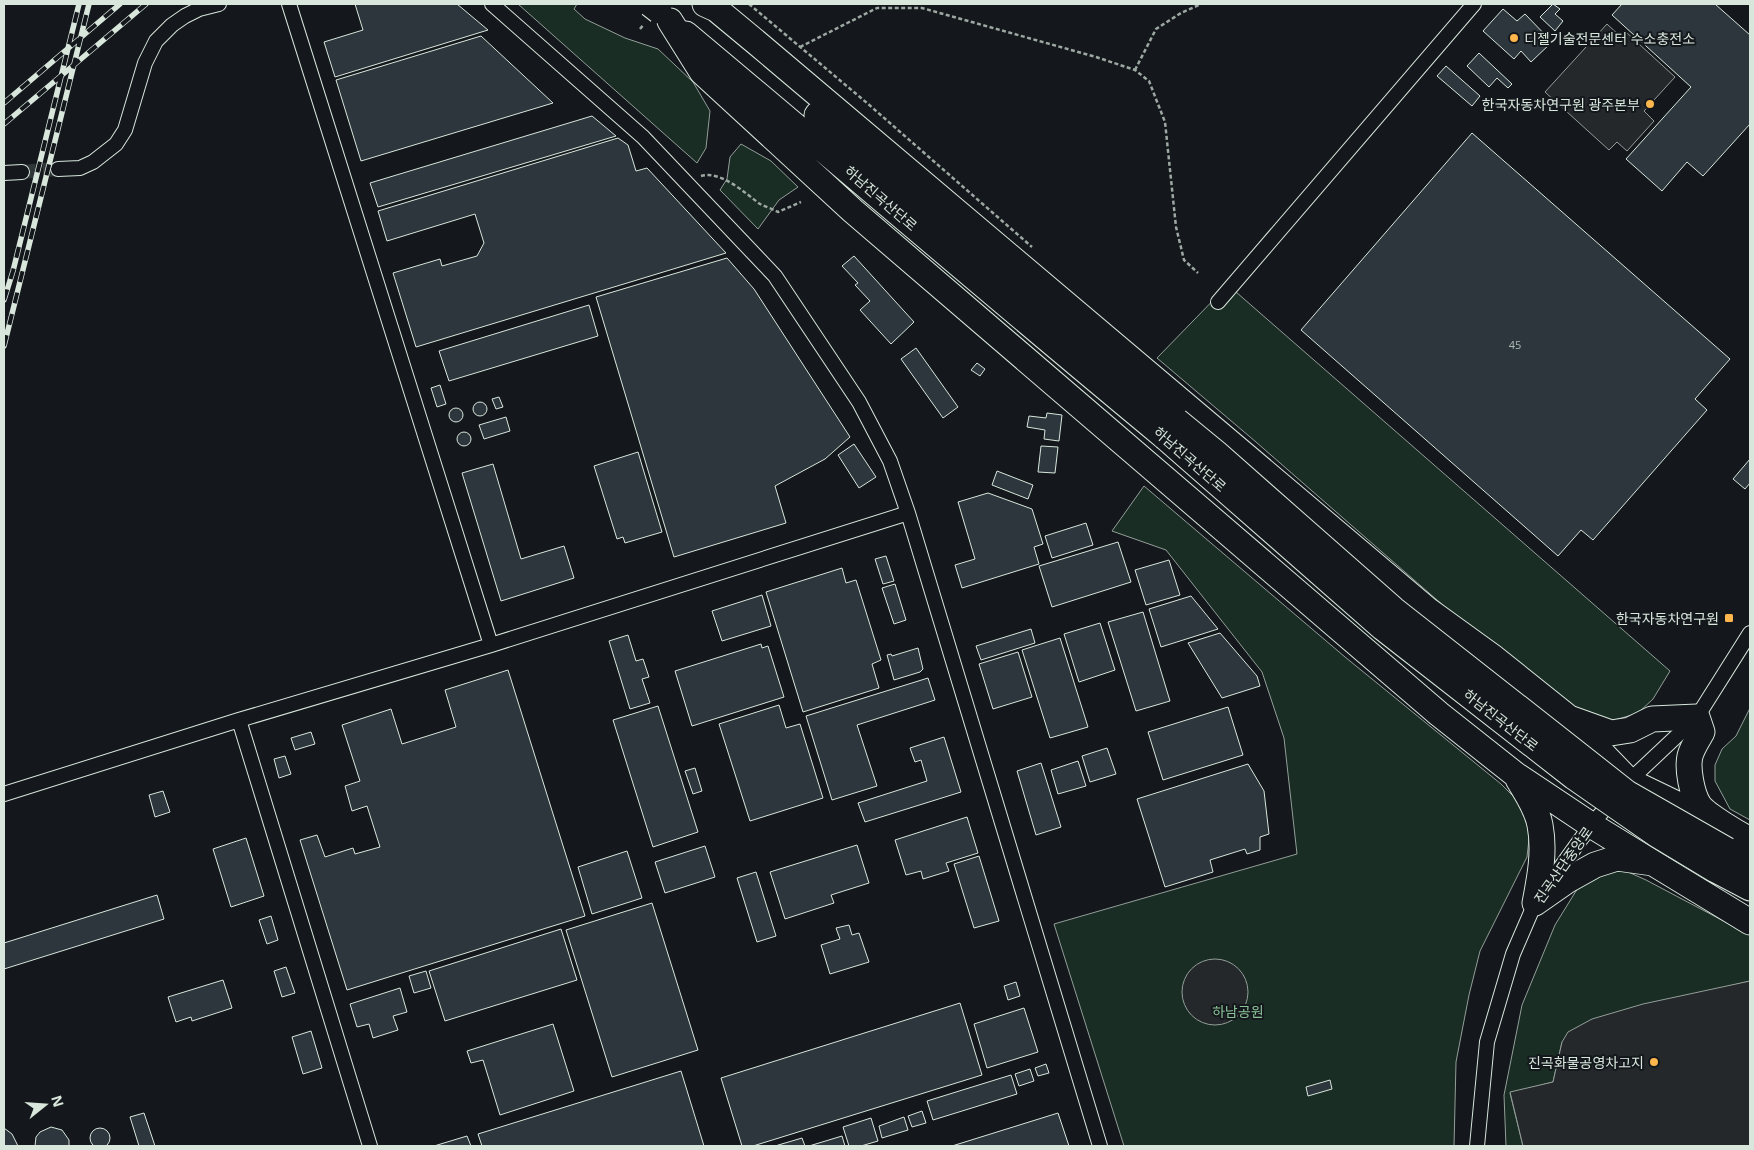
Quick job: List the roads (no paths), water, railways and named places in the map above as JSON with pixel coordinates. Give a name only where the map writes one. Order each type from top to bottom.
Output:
[{"type":"highway","name":"하남진곡산단로","points":[[691,4],[1171,429],[1383,628],[1581,782],[1656,834],[1730,847],[1750,863]]},
{"type":"highway","points":[[705,4],[716,9],[772,55],[1429,611],[1494,658],[1568,718],[1629,781],[1730,847]]},
{"type":"highway","name":"하남진곡산단로","points":[[660,12],[868,186],[988,291],[1171,429]]},
{"type":"highway","points":[[660,12],[702,72],[853,211],[1439,714],[1516,775],[1591,825],[1750,922]]},
{"type":"highway","points":[[1568,718],[1611,733],[1630,730],[1652,719],[1697,717],[1702,732],[1690,756],[1691,781],[1700,806],[1730,847]]},
{"type":"highway","points":[[1516,775],[1533,805],[1540,824],[1542,865],[1535,903]]},
{"type":"highway","name":"하남진곡산단로","points":[[1730,847],[1750,888]]},
{"type":"highway","points":[[1535,903],[1568,880],[1595,865],[1617,858],[1653,863]]},
{"type":"street","points":[[58,169],[80,168],[93,162],[116,144],[125,130],[145,63],[156,41],[172,25],[185,16],[199,9],[219,4]]},
{"type":"street","points":[[290,4],[491,645]]},
{"type":"street","points":[[492,4],[643,137],[775,276],[859,402],[890,461],[908,513],[1100,1146]]},
{"type":"street","points":[[1218,302],[1474,4]]},
{"type":"street","points":[[4,173],[22,172]]},
{"type":"street","points":[[4,794],[239,720],[491,645],[908,513]]},
{"type":"street","name":"진곡산단중앙로","points":[[1477,1146],[1487,1042],[1513,954],[1535,903],[1591,825],[1629,781],[1697,717],[1750,633]]},
{"type":"street","points":[[239,720],[370,1146]]},
{"type":"tunnel","points":[[22,172],[58,169]]},
{"type":"railway","points":[[4,300],[13,271],[79,4]]},
{"type":"railway","points":[[4,346],[89,4]]},
{"type":"railway","points":[[4,103],[120,4]]},
{"type":"railway","points":[[4,124],[146,4]]},
{"type":"place","name":"디젤기술전문센터 수소충전소","points":[[1514,38]]},
{"type":"place","name":"한국자동차연구원 광주본부","points":[[1650,104]]},
{"type":"place","name":"한국자동차연구원","points":[[1729,618]]},
{"type":"place","name":"진곡화물공영차고지","points":[[1654,1062]]},
{"type":"park label","name":"하남공원","points":[[1238,1011]]}]
